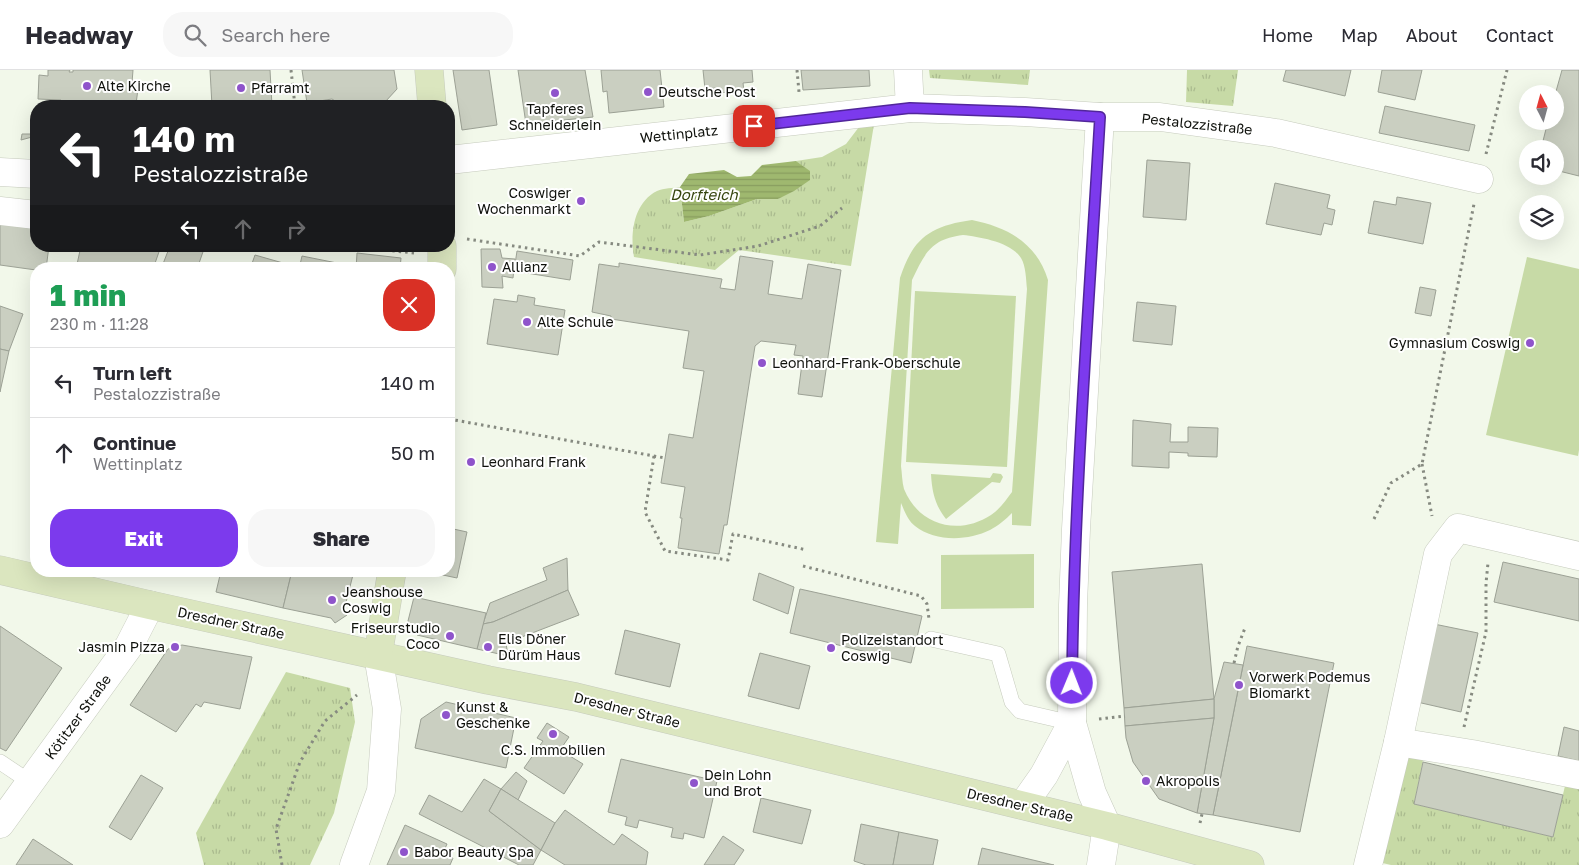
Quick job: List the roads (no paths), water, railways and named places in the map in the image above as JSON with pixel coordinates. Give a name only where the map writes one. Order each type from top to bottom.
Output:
[{"type":"main road","points":[[429,70],[432,100]]},
{"type":"main road","name":"Dresdner Straße","points":[[0,570],[150,605],[576,697],[1107,826],[1250,865]]},
{"type":"main road","points":[[378,655],[391,577]]},
{"type":"street","points":[[908,70],[910,108]]},
{"type":"street","name":"Pestalozzistraße","points":[[910,108],[1100,117],[1160,117],[1276,133],[1479,179]]},
{"type":"street","name":"Wettinplatz","points":[[455,159],[910,108]]},
{"type":"street","points":[[1100,117],[1076,538],[1073,605],[1072,722],[1092,793],[1107,826],[1101,865]]},
{"type":"street","points":[[0,172],[30,174]]},
{"type":"street","points":[[0,212],[30,214]]},
{"type":"street","points":[[1368,865],[1398,742],[1438,554],[1458,528],[1579,556]]},
{"type":"street","name":"Kötitzer Straße","points":[[0,824],[129,646],[150,605]]},
{"type":"street","points":[[354,865],[381,792],[387,708],[378,655]]},
{"type":"street","points":[[1023,806],[1044,775],[1072,722]]},
{"type":"street","points":[[1398,742],[1579,775]]},
{"type":"lane","points":[[931,639],[998,654],[1012,702],[1020,711],[1072,722]]},
{"type":"lane","points":[[0,762],[30,782]]},
{"type":"water","name":"Dorfteich","points":[[796,161],[810,171],[810,180],[794,191],[778,199],[757,199],[709,216],[684,222],[680,187],[689,174],[724,170],[737,177],[751,176],[762,165]]},
{"type":"place","name":"Alte Kirche","points":[[87,86]]},
{"type":"place","name":"Pfarramt","points":[[241,88]]},
{"type":"place","name":"Deutsche Post","points":[[648,92]]},
{"type":"place","name":"Tapferes Schneiderlein","points":[[555,93]]},
{"type":"place","name":"Coswiger Wochenmarkt","points":[[581,201]]},
{"type":"place","name":"Allianz","points":[[492,267]]},
{"type":"place","name":"Alte Schule","points":[[527,322]]},
{"type":"place","name":"Gymnasium Coswig","points":[[1530,343]]},
{"type":"place","name":"Leonhard-Frank-Oberschule","points":[[762,363]]},
{"type":"place","name":"Leonhard Frank","points":[[471,462]]},
{"type":"place","name":"Jeanshouse Coswig","points":[[332,600]]},
{"type":"place","name":"Friseurstudio Coco","points":[[450,636]]},
{"type":"place","name":"Jasmin Pizza","points":[[175,647]]},
{"type":"place","name":"Elis Döner Dürüm Haus","points":[[488,647]]},
{"type":"place","name":"Polizeistandort Coswig","points":[[831,648]]},
{"type":"place","name":"Vorwerk Podemus Biomarkt","points":[[1239,685]]},
{"type":"place","name":"Kunst & Geschenke","points":[[446,715]]},
{"type":"place","name":"C.S. Immobilien","points":[[553,734]]},
{"type":"place","name":"Akropolis","points":[[1146,781]]},
{"type":"place","name":"Dein Lohn und Brot","points":[[694,783]]},
{"type":"place","name":"Babor Beauty Spa","points":[[404,852]]}]
